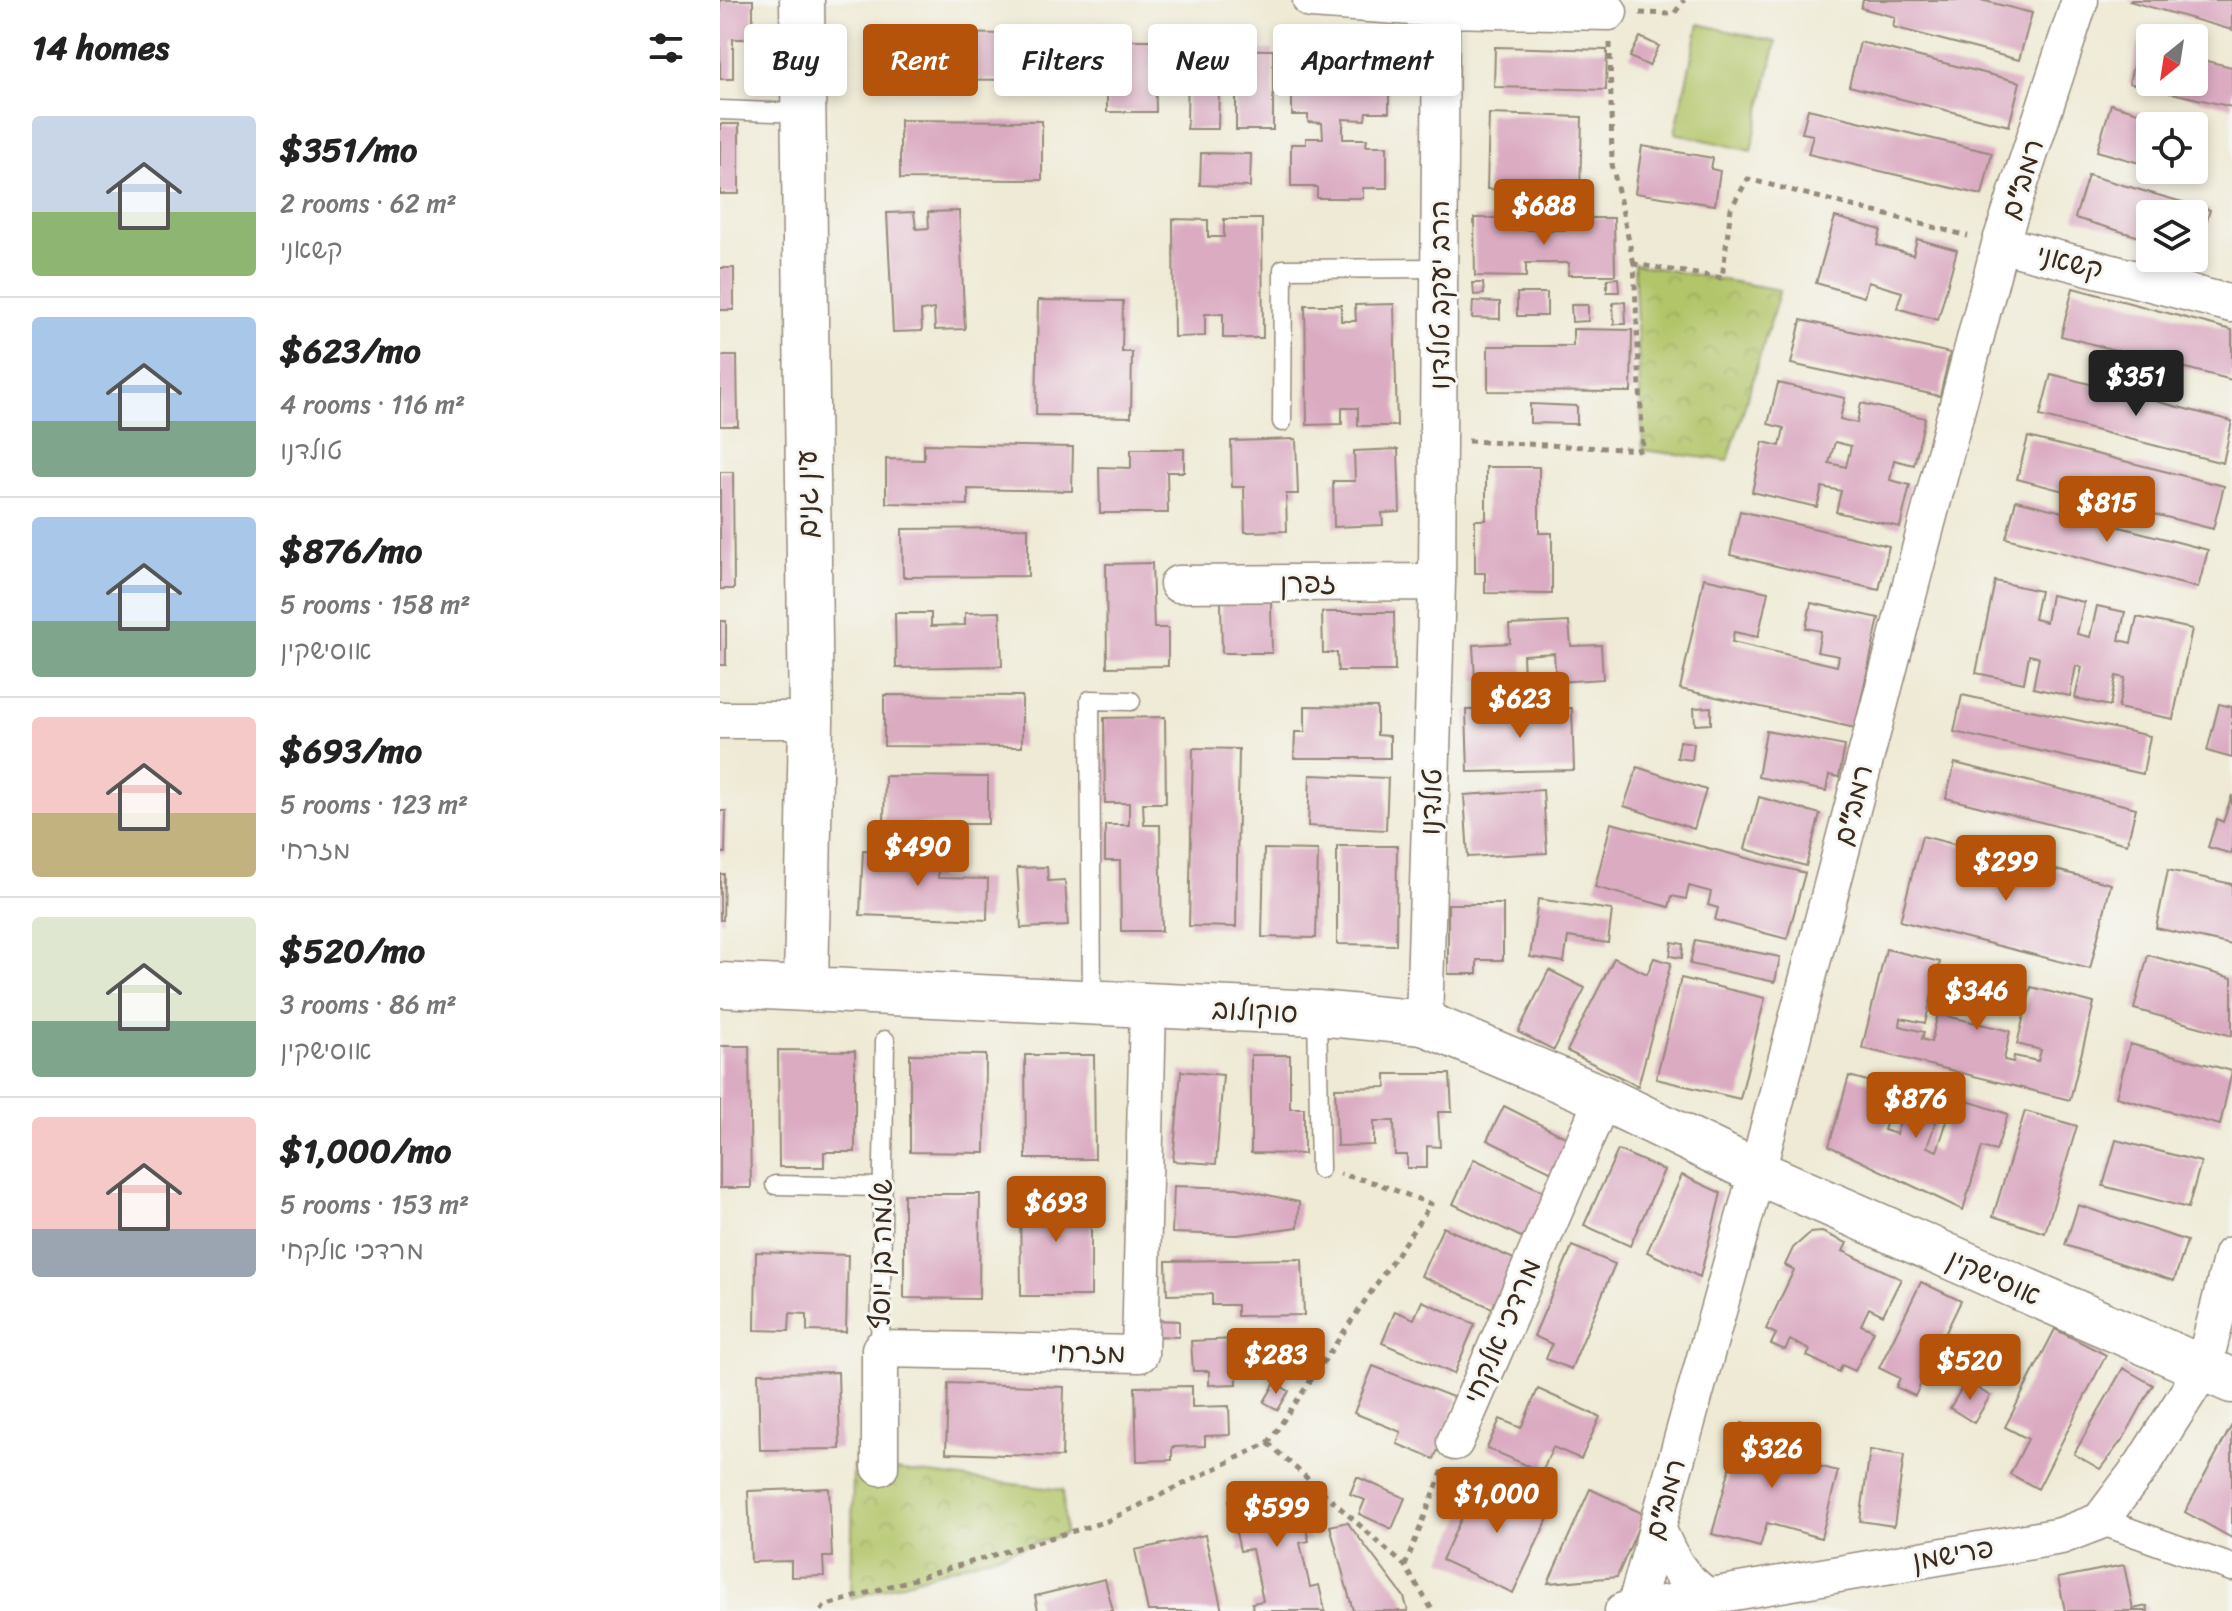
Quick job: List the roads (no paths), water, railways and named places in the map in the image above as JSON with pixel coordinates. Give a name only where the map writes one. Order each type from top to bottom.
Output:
[{"type":"street","name":"עין גנים","points":[[802,0],[811,720],[806,988]]},
{"type":"street","points":[[1311,0],[1441,9],[1609,12]]},
{"type":"street","name":"רמב\"ם","points":[[1630,1610],[1657,1527],[1757,1172],[2000,244],[2080,0]]},
{"type":"street","name":"הרב יעקב טולדנו","points":[[1437,582],[1441,9]]},
{"type":"street","name":"קשאני","points":[[2000,244],[2232,304]]},
{"type":"street","name":"זפרן","points":[[1178,584],[1437,582]]},
{"type":"street","name":"טולדנו","points":[[1424,1023],[1437,582]]},
{"type":"street","points":[[720,720],[811,720]]},
{"type":"street","name":"סוקולוב","points":[[720,985],[1317,1013],[1424,1023],[1603,1098],[1757,1172]]},
{"type":"street","name":"מזרחי","points":[[880,1349],[1140,1354],[1148,1006]]},
{"type":"street","name":"מרדכי אלקחי","points":[[1455,1442],[1603,1098]]},
{"type":"street","name":"אוסישקין","points":[[1757,1172],[2218,1375]]},
{"type":"street","points":[[2232,1255],[2218,1375],[2100,1521],[2232,1568]]},
{"type":"street","name":"שלמה בן יוסף","points":[[880,1349],[880,1467]]},
{"type":"street","name":"פרישמן","points":[[1630,1610],[2061,1536],[2100,1521]]},
{"type":"street","points":[[1657,1527],[1672,1562],[1689,1584],[1707,1596]]},
{"type":"lane","points":[[720,110],[803,113]]},
{"type":"lane","points":[[1282,422],[1283,269],[1438,268]]},
{"type":"lane","points":[[1092,1003],[1090,700],[1131,701]]},
{"type":"lane","points":[[1317,1013],[1320,1169]]},
{"type":"lane","name":"שלמה בן יוסף","points":[[880,1349],[885,1040]]},
{"type":"lane","points":[[775,1185],[882,1187]]}]
